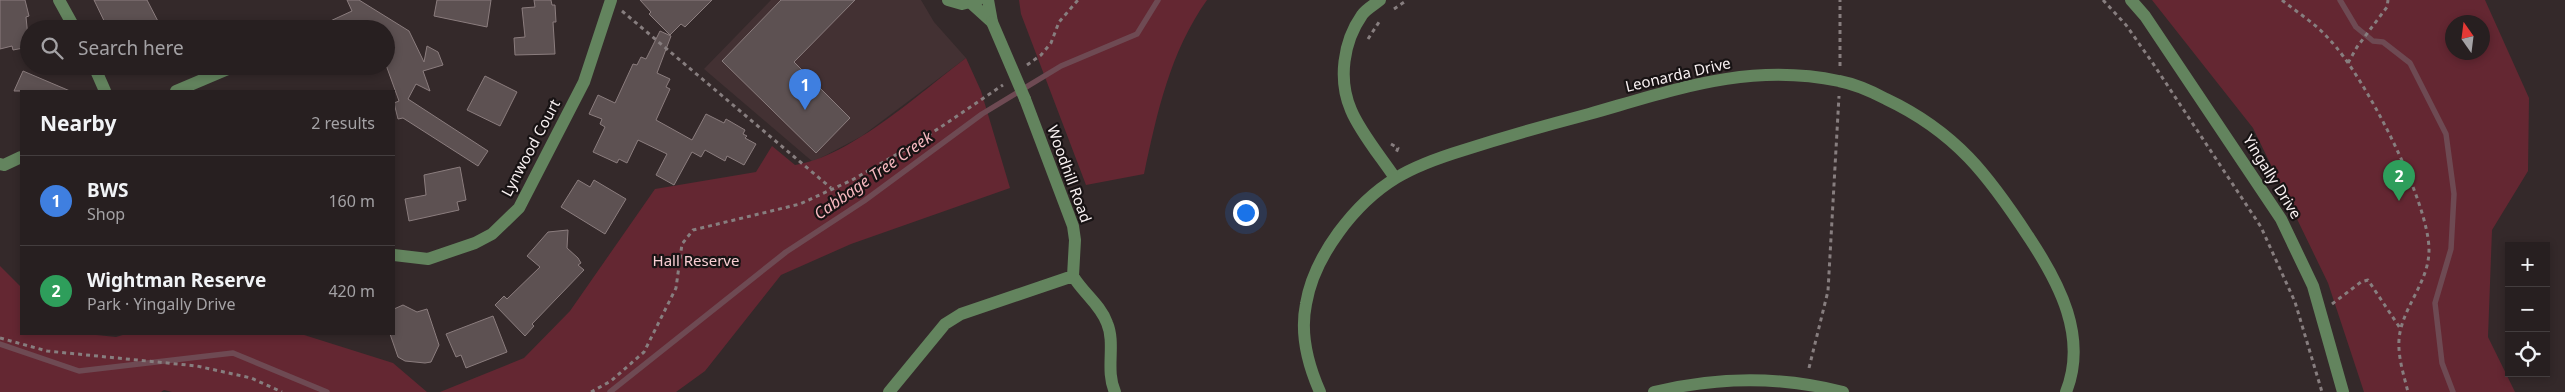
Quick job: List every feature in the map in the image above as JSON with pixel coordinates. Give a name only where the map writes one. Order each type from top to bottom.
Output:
[{"type":"street","points":[[59,0],[70,20]]},
{"type":"street","name":"Lynwood Court","points":[[395,256],[428,259],[475,242],[492,234],[519,208],[584,82],[611,0]]},
{"type":"street","name":"Woodhill Road","points":[[948,0],[962,4],[974,1],[992,22]]},
{"type":"street","name":"Woodhill Road","points":[[988,0],[992,22],[1025,99],[1072,226],[1075,250],[1073,276]]},
{"type":"street","points":[[1380,0],[1362,14],[1351,38],[1342,64],[1344,88],[1351,111],[1395,178]]},
{"type":"street","name":"Yingally Drive","points":[[2131,0],[2145,16],[2281,219],[2313,286],[2344,392]]},
{"type":"street","name":"Leonarda Drive","points":[[1320,392],[1308,359],[1304,329],[1306,305],[1312,280],[1340,229],[1395,178],[1428,162],[1482,144],[1718,79],[1770,73],[1840,81],[1885,98],[1934,126],[1969,157],[2000,193],[2046,263],[2063,295],[2070,322],[2073,355],[2066,392]]},
{"type":"street","points":[[98,75],[105,90]]},
{"type":"street","points":[[178,90],[214,75]]},
{"type":"street","points":[[0,164],[4,165],[20,158]]},
{"type":"street","points":[[889,392],[945,324],[961,314],[1073,276],[1100,310],[1108,324],[1110,369],[1115,392]]},
{"type":"street","points":[[1654,392],[1720,381],[1764,380],[1804,384],[1843,392]]},
{"type":"path","points":[[611,0],[831,188]]},
{"type":"path","points":[[1020,71],[1041,55],[1051,43],[1059,22],[1078,0]]},
{"type":"path","points":[[1390,12],[1407,0]]},
{"type":"path","points":[[1840,0],[1840,70]]},
{"type":"path","points":[[2103,0],[2126,25],[2152,62],[2261,227],[2295,302],[2322,392]]},
{"type":"path","points":[[2282,0],[2329,39],[2348,63],[2373,102],[2416,194],[2429,249],[2427,270],[2400,329],[2399,352],[2408,392]]},
{"type":"path","points":[[2348,63],[2357,47],[2387,7],[2388,0]]},
{"type":"path","points":[[1366,45],[1382,18]]},
{"type":"path","points":[[591,392],[611,381],[644,352],[676,288],[682,244],[693,230],[800,204],[897,156],[1006,82]]},
{"type":"path","points":[[1809,368],[1828,291],[1839,92]]},
{"type":"path","points":[[1387,139],[1398,148],[1396,154]]},
{"type":"path","points":[[2321,312],[2361,282],[2368,280],[2400,329]]},
{"type":"path","points":[[0,338],[47,351],[179,364],[251,378],[282,392]]},
{"type":"shaded area","points":[[771,0],[921,0],[934,22],[966,58],[862,136],[813,162],[704,69]]},
{"type":"green space","points":[[1019,0],[1207,0],[1183,41],[1166,84],[1144,174],[1086,185],[1021,14]]},
{"type":"green space","points":[[2152,0],[2485,0],[2529,98],[2528,171],[2492,230],[2488,337],[2505,372],[2505,377],[2508,377],[2515,392],[2364,392],[2328,283],[2253,128]]},
{"type":"green space","name":"Hall Reserve","points":[[966,58],[981,91],[1010,188],[851,244],[781,275],[705,371],[676,392],[440,392],[524,358],[570,311],[655,189],[756,172],[772,146],[795,165],[816,160],[839,150],[861,137],[907,105]]},
{"type":"green space","points":[[0,266],[20,286],[20,335],[97,335],[116,337],[123,335],[304,335],[393,363],[427,392],[172,392],[164,390],[161,392],[0,392]]},
{"type":"building","points":[[0,0],[25,0],[29,16],[26,17],[26,20],[20,20],[20,49],[13,50],[12,46],[0,49]]},
{"type":"building","points":[[94,0],[147,0],[157,20],[104,20]]},
{"type":"building","points":[[347,0],[359,0],[391,20],[332,20],[352,11]]},
{"type":"building","points":[[437,0],[491,0],[487,27],[434,16]]},
{"type":"building","points":[[534,0],[551,0],[552,5],[555,5],[556,22],[553,22],[555,54],[515,55],[514,38],[525,37],[522,8],[535,7]]},
{"type":"building","points":[[640,0],[712,0],[685,27],[681,24],[670,35],[649,14],[651,12]]},
{"type":"building","points":[[781,0],[855,0],[794,62],[850,118],[816,153],[722,61]]},
{"type":"building","points":[[395,22],[409,31],[424,62],[427,46],[438,52],[443,65],[423,71],[430,91],[416,84],[408,99],[488,151],[478,166],[403,118],[398,119],[395,103],[399,101],[390,75],[395,75]]},
{"type":"building","points":[[660,31],[671,36],[657,73],[670,79],[666,87],[670,89],[656,120],[692,140],[706,114],[724,123],[726,119],[745,130],[743,134],[747,136],[745,138],[756,144],[744,165],[727,156],[725,161],[705,150],[701,157],[692,152],[674,185],[656,175],[667,154],[638,140],[627,163],[619,159],[617,163],[593,152],[605,127],[600,124],[602,119],[589,114],[598,95],[615,103],[633,64],[637,65],[641,57],[646,59]]},
{"type":"building","points":[[21,75],[32,75],[68,90],[20,90],[14,91]]},
{"type":"building","points":[[485,76],[517,92],[500,126],[467,110]]},
{"type":"building","points":[[460,167],[466,200],[457,202],[459,210],[409,221],[405,199],[426,195],[424,175]]},
{"type":"building","points":[[578,180],[590,187],[594,180],[626,199],[605,234],[561,207]]},
{"type":"building","points":[[568,230],[567,248],[578,258],[581,263],[578,265],[584,270],[532,324],[534,326],[525,336],[495,305],[504,296],[507,299],[540,267],[527,256],[548,232]]},
{"type":"building","points":[[403,305],[417,312],[427,309],[439,345],[431,362],[405,361],[398,357],[390,335],[395,335],[395,309]]},
{"type":"building","points":[[493,316],[507,352],[466,368],[461,355],[456,357],[446,334]]},
{"type":"waterway","name":"Cabbage Tree Creek","points":[[610,392],[786,252],[864,201],[982,114],[1061,66],[1137,34],[1158,0]]},
{"type":"waterway","name":"Cabbage Tree Creek","points":[[2340,0],[2356,27],[2373,41],[2383,42],[2410,63],[2446,134],[2454,194],[2451,249],[2435,303],[2442,363],[2453,392]]},
{"type":"waterway","name":"Cabbage Tree Creek","points":[[0,344],[79,371],[233,353],[327,392]]},
{"type":"place","name":"BWS","points":[[805,110]]},
{"type":"place","name":"Wightman Reserve","points":[[2399,201]]}]
